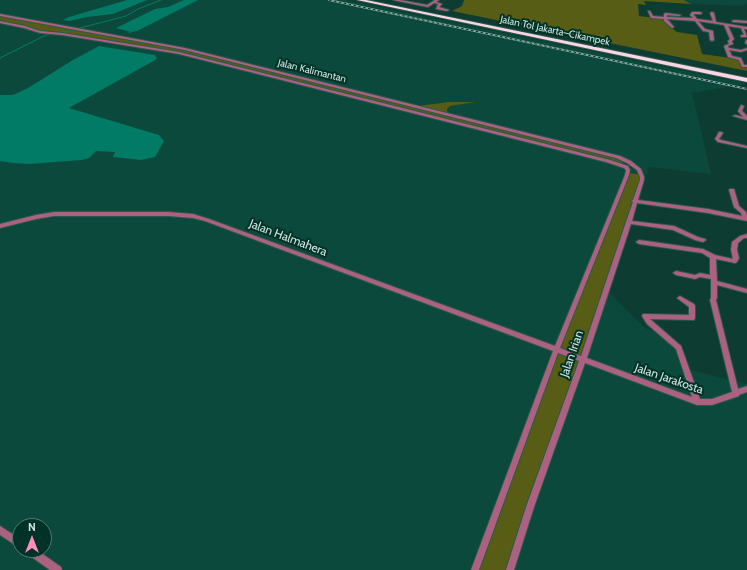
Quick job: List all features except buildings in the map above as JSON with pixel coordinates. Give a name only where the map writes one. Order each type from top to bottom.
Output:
[{"type":"highway","name":"Jalan Tol Jakarta–Cikampek","points":[[359,0],[747,77]]},
{"type":"highway","points":[[368,0],[747,77]]},
{"type":"highway","points":[[374,0],[747,77]]},
{"type":"highway","name":"Jalan Tol Jakarta–Cikampek","points":[[381,0],[747,77]]},
{"type":"street","points":[[396,0],[428,6],[435,1],[440,4],[437,8],[447,10]]},
{"type":"street","points":[[649,12],[651,17],[697,20],[747,28]]},
{"type":"street","points":[[700,13],[693,14],[693,16],[704,30],[711,31],[712,40]]},
{"type":"street","points":[[712,13],[715,23]]},
{"type":"street","points":[[672,27],[671,25],[667,24],[665,20],[666,14],[679,14]]},
{"type":"street","name":"Jalan Kalimantan","points":[[0,15],[185,49],[617,160]]},
{"type":"street","points":[[734,21],[747,22]]},
{"type":"street","name":"Jalan Kalimantan","points":[[0,22],[48,33],[179,53],[617,160]]},
{"type":"street","points":[[44,32],[55,29],[56,28],[54,25]]},
{"type":"street","points":[[726,25],[732,39],[730,41],[731,44],[726,46],[731,58],[740,59],[743,66],[747,66]]},
{"type":"street","points":[[742,27],[746,36],[742,36]]},
{"type":"street","points":[[73,36],[81,30]]},
{"type":"street","points":[[138,46],[148,42]]},
{"type":"street","points":[[727,49],[741,51],[747,49]]},
{"type":"street","points":[[335,92],[341,88]]},
{"type":"street","points":[[742,106],[740,111],[747,119]]},
{"type":"street","points":[[735,116],[747,119]]},
{"type":"street","points":[[721,133],[717,139],[747,146]]},
{"type":"street","points":[[617,160],[626,167],[628,170],[627,174],[636,173],[642,177]]},
{"type":"street","points":[[617,160],[636,166],[642,177]]},
{"type":"street","name":"Jalan Irian","points":[[475,570],[556,351],[627,174]]},
{"type":"street","name":"Jalan Irian","points":[[510,570],[530,507],[583,360],[642,177]]},
{"type":"street","points":[[732,190],[737,207],[743,212],[746,218]]},
{"type":"street","points":[[634,201],[708,211],[746,218]]},
{"type":"street","points":[[707,204],[708,211]]},
{"type":"street","name":"Jalan Halmahera","points":[[0,226],[54,214],[168,214],[193,216],[583,360]]},
{"type":"street","points":[[628,222],[674,228],[697,239],[703,240]]},
{"type":"street","points":[[639,242],[703,251],[714,257],[735,261],[735,242],[742,237],[747,236]]},
{"type":"street","points":[[714,257],[713,303],[736,394]]},
{"type":"street","points":[[676,273],[695,277],[700,275],[747,291]]},
{"type":"street","points":[[680,298],[692,306],[692,318],[645,316],[649,322],[679,348],[697,402]]},
{"type":"street","name":"Jalan Jarakosta","points":[[583,360],[697,402],[712,402],[747,389]]},
{"type":"street","points":[[0,530],[12,538]]},
{"type":"street","points":[[41,558],[58,570]]},
{"type":"shaded area","points":[[0,0],[346,0],[747,84],[692,93],[711,174],[649,167],[606,289],[645,328],[674,339],[686,369],[747,384],[747,570],[0,570]]},
{"type":"shaded area","points":[[127,0],[147,0],[113,14],[69,21],[63,20],[69,17]]},
{"type":"shaded area","points":[[184,0],[198,0],[137,31],[131,32],[116,28],[155,9],[168,7]]},
{"type":"shaded area","points":[[464,0],[684,0],[691,4],[644,1],[646,5],[638,4],[639,16],[664,19],[668,25],[677,32],[697,35],[702,54],[738,59],[742,65],[747,66],[747,71],[452,11],[462,6]]},
{"type":"shaded area","points":[[684,0],[747,0],[747,4],[741,6],[691,4]]},
{"type":"shaded area","points":[[0,16],[185,49],[417,106],[450,102],[476,102],[450,106],[447,111],[449,114],[618,157],[623,162],[620,164],[179,53],[62,34],[40,32],[0,22]]},
{"type":"shaded area","points":[[99,46],[155,55],[157,59],[69,108],[159,135],[164,141],[155,157],[141,160],[113,157],[115,152],[96,151],[89,158],[82,160],[29,164],[0,161],[0,95],[13,95],[28,88]]},
{"type":"shaded area","points":[[628,173],[637,174],[642,177],[510,570],[475,570],[556,351]]},
{"type":"waterway","points":[[61,33],[126,16],[138,9],[161,0]]},
{"type":"waterway","points":[[0,58],[46,35],[53,34]]},
{"type":"railway","points":[[329,0],[747,89]]}]
